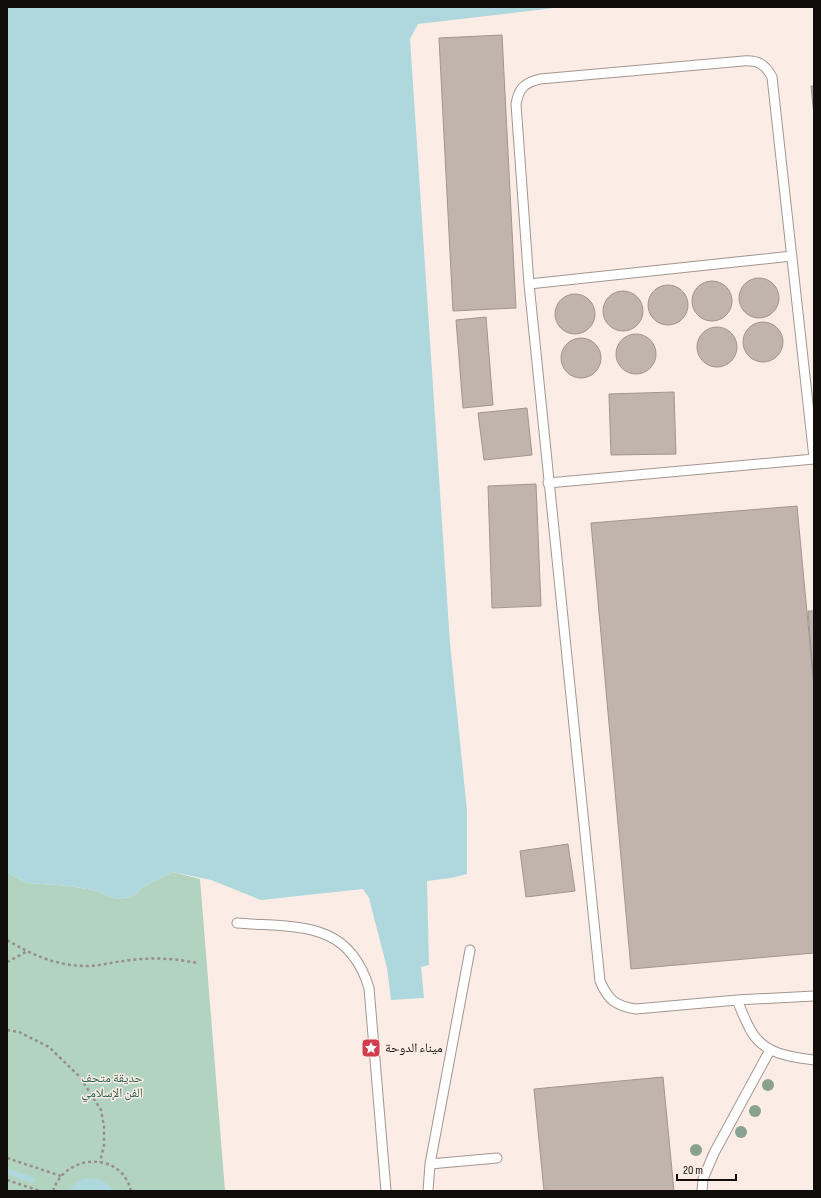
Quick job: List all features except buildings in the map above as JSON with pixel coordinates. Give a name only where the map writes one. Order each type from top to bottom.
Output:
[{"type":"lane","points":[[548,483],[814,458],[772,77],[768,69],[761,63],[752,60],[540,79],[530,81],[523,87],[518,95],[516,104],[529,284],[548,483],[600,981],[605,992],[613,1001],[624,1007],[636,1009],[737,1000],[814,996]]},
{"type":"lane","points":[[529,284],[792,256]]},
{"type":"lane","points":[[237,923],[313,930],[326,934],[349,950],[358,961],[365,974],[369,988],[386,1191]]},
{"type":"lane","points":[[428,1191],[430,1164],[470,950]]},
{"type":"lane","points":[[737,1000],[751,1032],[758,1041],[770,1050],[782,1055],[814,1060]]},
{"type":"lane","points":[[702,1191],[703,1179],[714,1152],[770,1050]]},
{"type":"lane","points":[[430,1164],[497,1158]]},
{"type":"path","points":[[7,940],[27,952],[54,962],[68,964],[88,966],[140,958],[168,959],[197,963]]},
{"type":"path","points":[[7,962],[27,952]]},
{"type":"path","points":[[7,1030],[19,1032],[49,1047],[80,1077],[101,1110],[104,1126],[104,1145],[100,1162]]},
{"type":"path","points":[[7,1158],[61,1176]]},
{"type":"path","points":[[53,1191],[61,1176],[69,1168],[89,1161],[110,1165],[119,1171],[126,1179],[131,1191]]},
{"type":"path","points":[[7,1180],[40,1191]]},
{"type":"green space","name":"حديقة متحف الفن الإسلامي","points":[[7,872],[27,883],[70,886],[97,891],[116,899],[131,897],[148,884],[173,872],[200,879],[225,1191],[7,1191]]},
{"type":"water","points":[[7,7],[563,7],[418,24],[410,39],[450,643],[467,811],[467,874],[427,881],[429,965],[421,967],[424,998],[391,1000],[387,968],[369,898],[363,889],[261,900],[211,880],[173,872],[148,884],[131,897],[116,899],[97,891],[70,886],[27,883],[7,872]]},
{"type":"water","points":[[87,1178],[102,1181],[114,1191],[69,1191],[76,1183]]},
{"type":"waterway","points":[[7,1171],[32,1180]]},
{"type":"place","name":"ميناء الدوحة","points":[[371,1048]]}]
